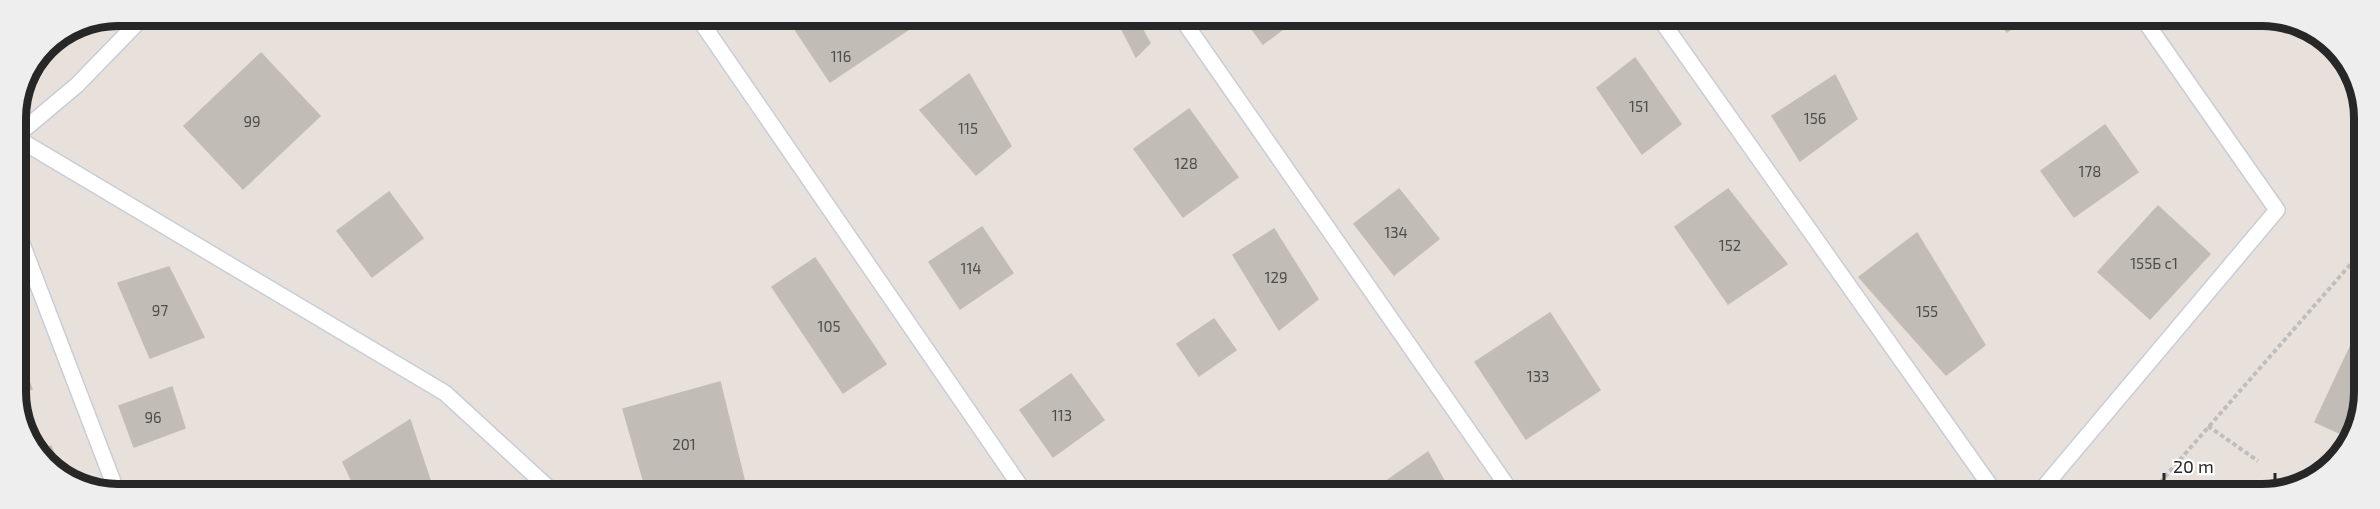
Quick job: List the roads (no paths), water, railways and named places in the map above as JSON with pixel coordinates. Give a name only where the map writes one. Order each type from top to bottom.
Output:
[{"type":"lane","points":[[26,128],[77,85],[134,26]]},
{"type":"lane","points":[[705,26],[1019,484]]},
{"type":"lane","points":[[1186,26],[1506,484]]},
{"type":"lane","points":[[1665,26],[1989,484]]},
{"type":"lane","points":[[2046,484],[2277,210],[2148,26]]},
{"type":"lane","points":[[26,144],[445,393],[544,484]]},
{"type":"lane","points":[[26,254],[114,484]]}]
